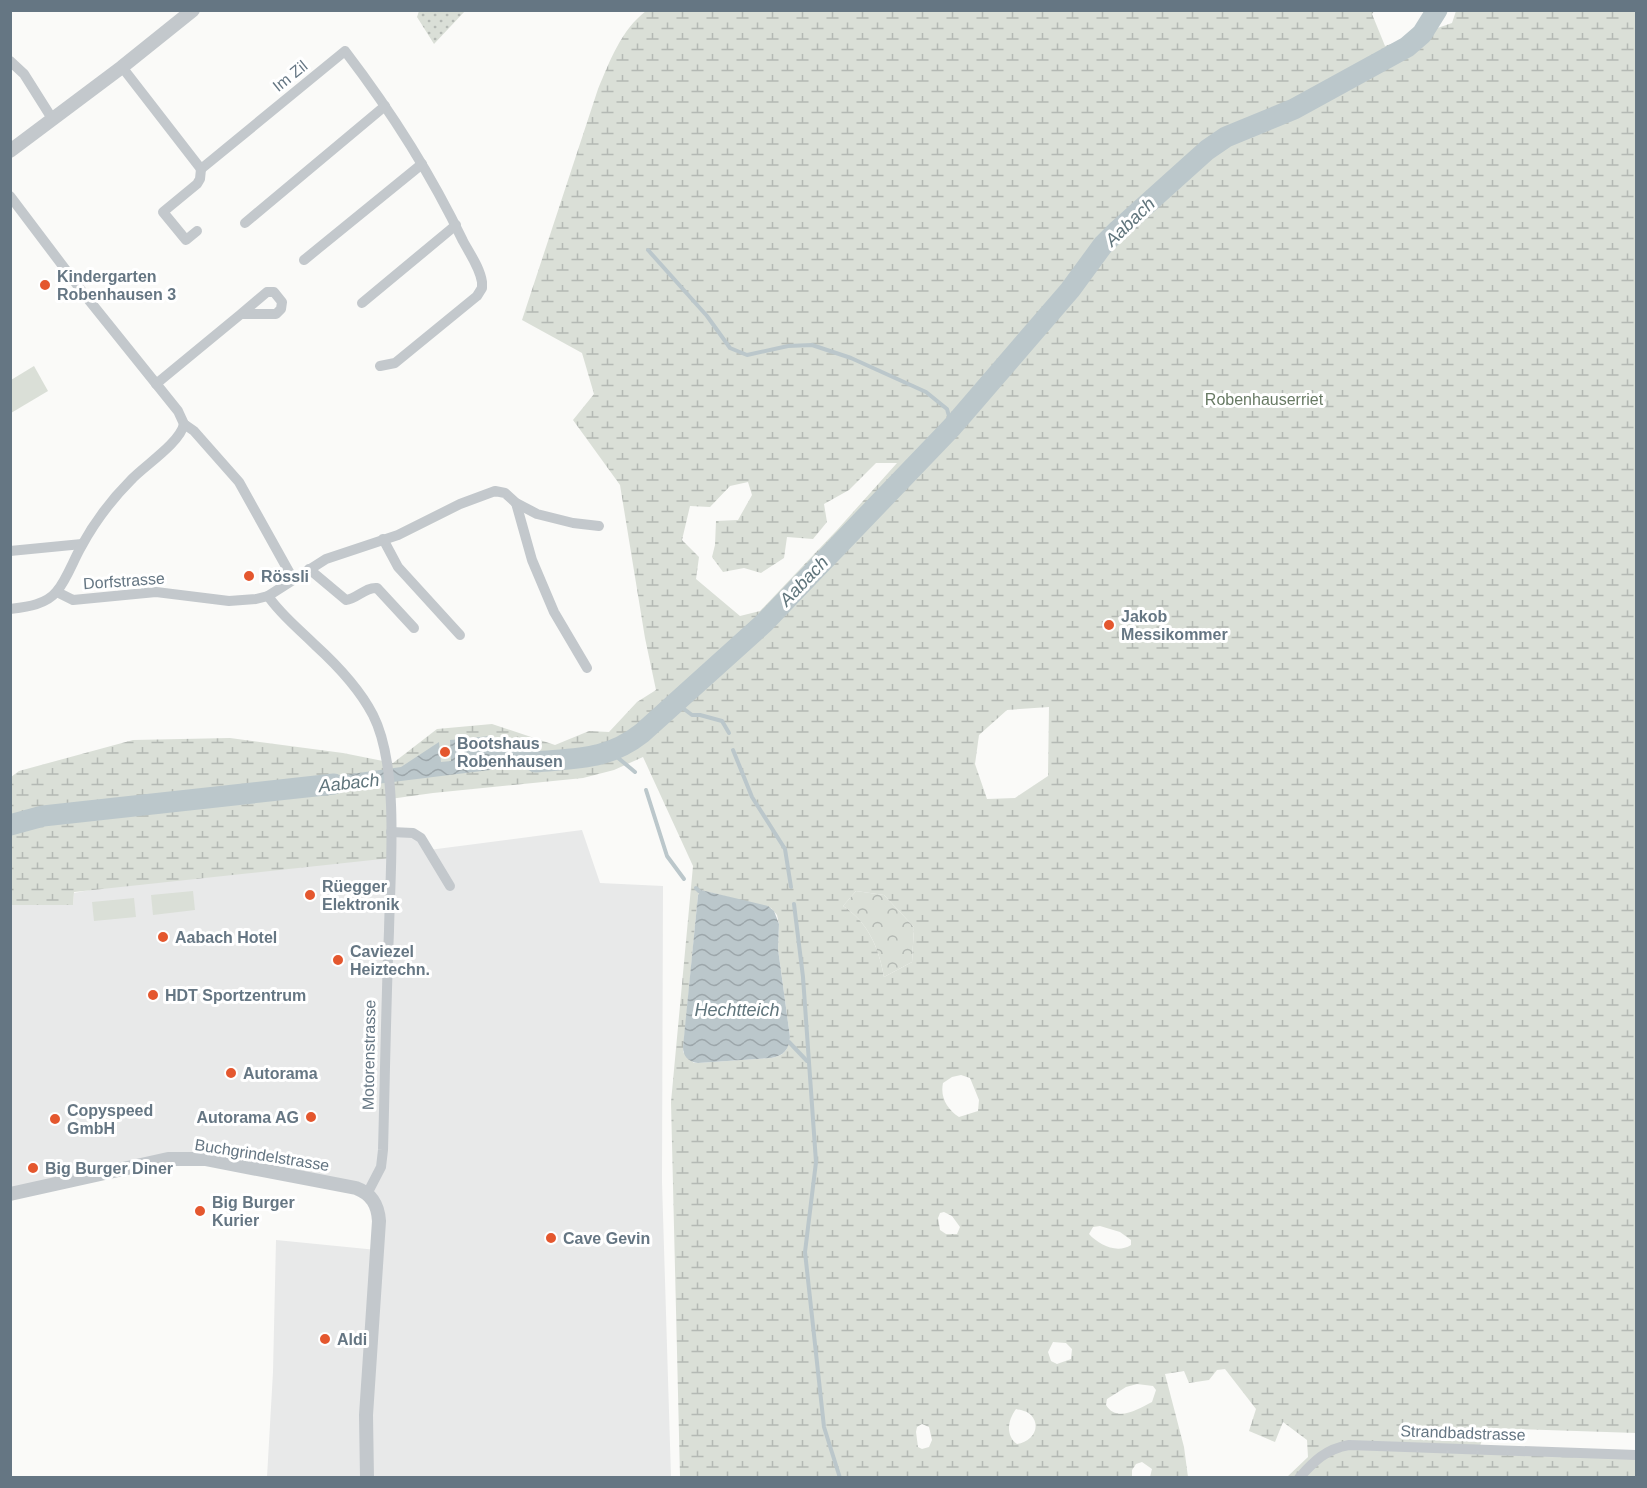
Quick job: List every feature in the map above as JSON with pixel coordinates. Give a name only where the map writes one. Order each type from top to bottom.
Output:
[{"type":"street","points":[[10,151],[122,68],[193,10]]},
{"type":"street","name":"Im Zil","points":[[197,231],[186,240],[163,212],[197,184],[201,169],[345,51],[385,106],[422,164],[482,278],[480,292],[395,363],[380,366]]},
{"type":"street","points":[[10,61],[24,74],[53,120]]},
{"type":"street","points":[[122,68],[201,169]]},
{"type":"street","points":[[245,223],[385,106]]},
{"type":"street","points":[[304,260],[422,164]]},
{"type":"street","points":[[10,196],[84,294],[178,411],[184,424],[194,431],[239,482],[293,579]]},
{"type":"street","points":[[362,303],[456,225]]},
{"type":"street","points":[[156,384],[241,314]]},
{"type":"street","points":[[10,609],[38,603],[57,592],[82,544],[121,490],[175,440],[183,430],[184,424]]},
{"type":"street","name":"Dorfstrasse","points":[[57,592],[73,600],[142,592],[168,592],[229,602],[256,599],[268,596],[309,569],[339,554],[398,534],[489,492],[505,493],[516,503],[537,514],[573,523],[599,526]]},
{"type":"street","points":[[516,503],[532,560],[554,612],[586,668]]},
{"type":"street","points":[[383,539],[398,567],[460,635]]},
{"type":"street","points":[[10,551],[82,544]]},
{"type":"street","points":[[309,569],[346,600],[369,589],[377,588],[414,628]]},
{"type":"street","name":"Motorenstrasse","points":[[268,596],[277,609],[330,660],[363,698],[379,728],[387,763],[391,832],[382,1160],[381,1167],[367,1194]]},
{"type":"street","points":[[391,832],[412,833],[421,838],[450,886]]},
{"type":"street","name":"Buchgrindelstrasse","points":[[10,1194],[168,1159],[205,1159],[356,1188],[367,1194]]},
{"type":"street","points":[[367,1194],[376,1205],[379,1221],[366,1414],[367,1478]]},
{"type":"street","name":"Strandbadstrasse","points":[[1299,1478],[1327,1452],[1358,1444],[1636,1455]]},
{"type":"shaded area","points":[[582,830],[600,883],[663,886],[662,1182],[671,1477],[267,1477],[273,1372],[276,1240],[377,1250],[372,1198],[205,1159],[11,1194],[10,905],[73,905],[74,893],[391,832],[413,833],[429,850]]},
{"type":"green space","points":[[419,10],[465,11],[434,44],[417,17]]},
{"type":"green space","name":"Robenhauserriet","points":[[1375,10],[1372,14],[1385,46],[1452,23],[1456,11],[1636,11],[1636,1433],[1486,1428],[1479,1449],[1636,1456],[1636,1477],[1287,1477],[1308,1457],[1307,1440],[1283,1422],[1275,1442],[1249,1431],[1256,1409],[1225,1369],[1217,1370],[1209,1380],[1189,1383],[1184,1371],[1165,1374],[1184,1447],[1188,1477],[1150,1477],[1152,1469],[1142,1462],[1136,1464],[1132,1470],[1132,1478],[680,1477],[671,1102],[693,866],[643,757],[614,770],[583,778],[390,799],[391,858],[74,892],[73,905],[11,905],[11,777],[19,771],[133,740],[230,738],[343,753],[393,763],[437,729],[492,724],[555,745],[589,731],[609,732],[637,702],[656,690],[645,638],[620,485],[573,420],[594,394],[582,353],[522,320],[598,89],[623,37],[646,11]],"holes":[[[876,463],[897,463],[760,611],[740,616],[696,579],[699,557],[682,540],[690,506],[710,507],[730,486],[748,482],[752,495],[738,520],[716,521],[712,557],[723,572],[744,568],[761,573],[784,558],[787,537],[813,539],[827,522],[824,504],[849,490]],[[1049,707],[1048,776],[1015,798],[987,799],[975,764],[979,735],[1007,710]],[[701,890],[771,908],[777,915],[779,924],[778,949],[790,1037],[787,1048],[780,1056],[771,1058],[698,1063],[694,1063],[683,1052],[698,895]],[[856,891],[884,895],[914,927],[912,962],[884,977],[871,937],[852,912],[843,906]],[[961,1075],[970,1078],[979,1100],[978,1111],[959,1117],[945,1102],[943,1083],[952,1077]],[[944,1212],[952,1216],[960,1227],[957,1234],[946,1234],[940,1230],[938,1218],[940,1213]],[[1100,1226],[1120,1232],[1131,1240],[1131,1245],[1120,1249],[1108,1247],[1089,1234],[1093,1227]],[[1053,1342],[1066,1343],[1072,1349],[1071,1359],[1057,1364],[1051,1361],[1048,1352]],[[1137,1384],[1153,1386],[1156,1390],[1152,1402],[1128,1413],[1116,1413],[1106,1405],[1107,1399],[1126,1387]],[[1016,1409],[1031,1415],[1036,1424],[1031,1437],[1017,1444],[1009,1432]],[[922,1424],[929,1427],[932,1440],[929,1447],[922,1449],[918,1447],[917,1427]]]},
{"type":"green space","points":[[34,366],[48,391],[11,413],[11,380]]},
{"type":"green space","points":[[193,891],[195,910],[153,915],[151,895]]},
{"type":"green space","points":[[856,891],[884,895],[914,927],[912,962],[884,977],[879,956],[866,928],[852,912],[843,906]]},
{"type":"green space","points":[[134,898],[136,917],[94,921],[92,902]]},
{"type":"water","points":[[490,736],[497,742],[564,759],[320,791],[306,787],[316,779],[401,767],[439,742],[441,762],[451,761],[450,740]]},
{"type":"water","name":"Hechtteich","points":[[701,890],[768,906],[774,911],[779,924],[778,949],[790,1037],[787,1048],[779,1056],[698,1063],[685,1056],[683,1047],[698,895]]},
{"type":"waterway","name":"Aabach","points":[[535,762],[604,753],[629,742],[642,733],[764,623],[952,427],[1070,290],[1103,245],[1118,230],[1207,150],[1226,137],[1294,109],[1407,47],[1422,34],[1437,10]]},
{"type":"waterway","points":[[648,250],[707,316],[730,348],[747,355],[788,346],[812,345],[851,358],[926,392],[947,409],[952,427]]},
{"type":"waterway","points":[[676,703],[692,715],[722,721],[729,733]]},
{"type":"waterway","points":[[733,750],[752,797],[785,849],[791,887]]},
{"type":"waterway","points":[[611,752],[635,772]]},
{"type":"waterway","name":"Aabach","points":[[10,825],[43,816],[334,784]]},
{"type":"waterway","points":[[646,790],[667,856],[684,879]]},
{"type":"waterway","points":[[696,888],[699,891]]},
{"type":"waterway","points":[[794,904],[803,977],[816,1162],[805,1252],[824,1427],[840,1478]]},
{"type":"waterway","points":[[789,1042],[807,1061]]},
{"type":"place","name":"Kindergarten Robenhausen 3","points":[[45,285]]},
{"type":"place","name":"Rössli","points":[[249,576]]},
{"type":"place","name":"Jakob Messikommer","points":[[1109,625]]},
{"type":"place","name":"Bootshaus Robenhausen","points":[[445,752]]},
{"type":"place","name":"Rüegger Elektronik","points":[[310,895]]},
{"type":"place","name":"Aabach Hotel","points":[[163,937]]},
{"type":"place","name":"Caviezel Heiztechn.","points":[[338,960]]},
{"type":"place","name":"HDT Sportzentrum","points":[[153,995]]},
{"type":"place","name":"Autorama","points":[[231,1073]]},
{"type":"place","name":"Autorama AG","points":[[311,1117]]},
{"type":"place","name":"Copyspeed GmbH","points":[[55,1119]]},
{"type":"place","name":"Big Burger Diner","points":[[33,1168]]},
{"type":"place","name":"Big Burger Kurier","points":[[200,1211]]},
{"type":"place","name":"Cave Gevin","points":[[551,1238]]},
{"type":"place","name":"Aldi","points":[[325,1339]]}]
